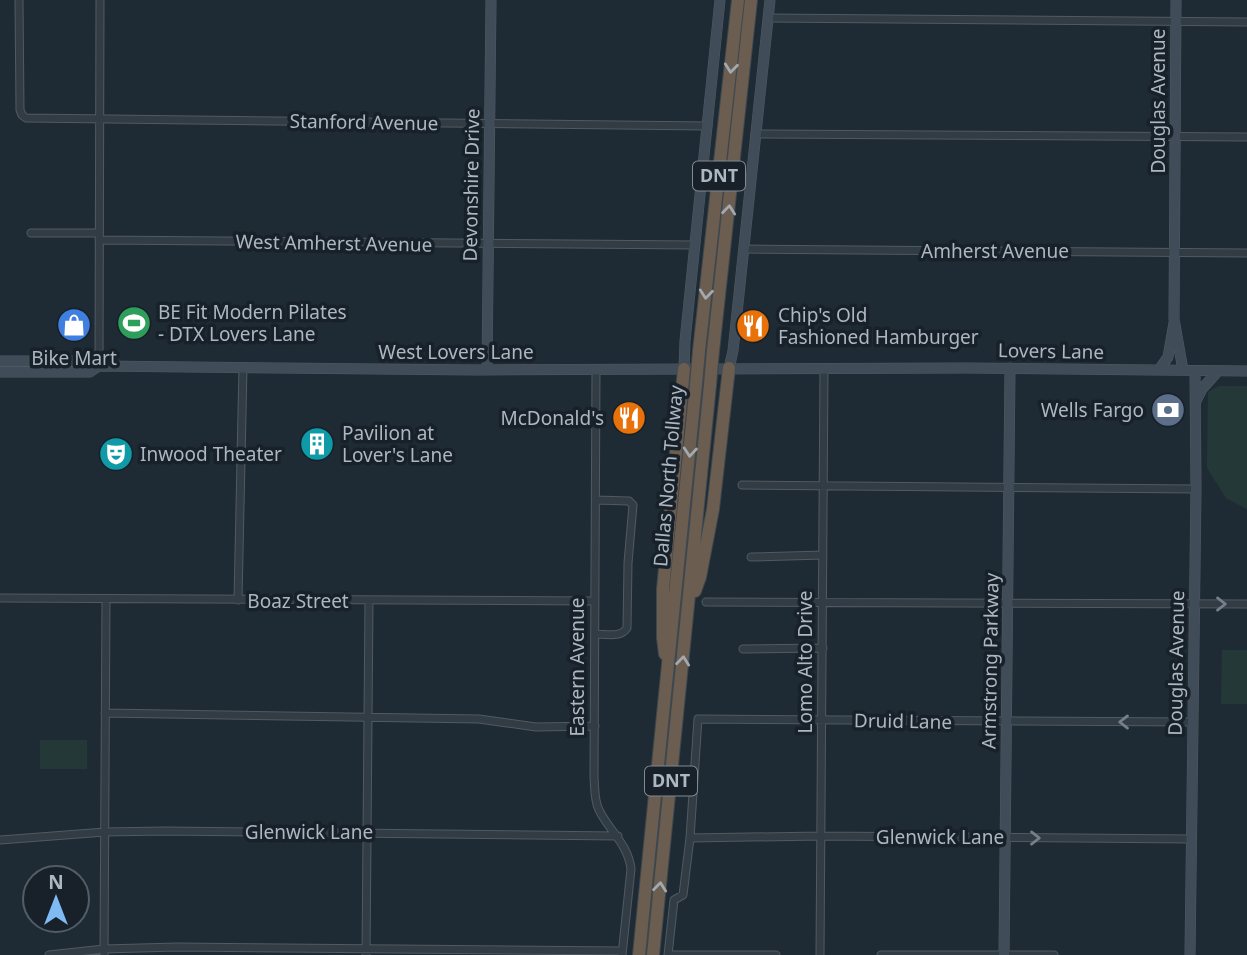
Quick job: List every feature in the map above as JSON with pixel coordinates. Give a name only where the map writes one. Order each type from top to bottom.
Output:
[{"type":"highway","name":"Dallas North Tollway","points":[[639,955],[699,351],[738,0]]},
{"type":"highway","name":"Dallas North Tollway","points":[[653,955],[751,0]]},
{"type":"highway","points":[[688,608],[700,576],[713,509],[729,368]]},
{"type":"highway","points":[[668,672],[663,638],[663,589],[684,369]]},
{"type":"street","name":"Stanford Avenue","points":[[19,0],[22,115],[26,118],[708,126]]},
{"type":"street","points":[[99,366],[100,0]]},
{"type":"street","name":"Devonshire Drive","points":[[487,370],[491,0]]},
{"type":"street","points":[[684,369],[720,0]]},
{"type":"street","points":[[729,368],[770,0]]},
{"type":"street","name":"Douglas Avenue","points":[[1176,0],[1174,320],[1183,370]]},
{"type":"street","points":[[768,18],[1247,22]]},
{"type":"street","points":[[755,134],[1247,137]]},
{"type":"street","name":"West Amherst Avenue","points":[[32,233],[99,237],[695,245]]},
{"type":"street","name":"Amherst Avenue","points":[[744,249],[1247,253]]},
{"type":"street","points":[[1159,370],[1168,357],[1174,320]]},
{"type":"street","name":"West Lovers Lane","points":[[0,361],[90,361],[99,366],[487,370],[729,368]]},
{"type":"street","name":"West Lovers Lane","points":[[0,372],[90,372],[99,366]]},
{"type":"street","points":[[238,600],[243,367]]},
{"type":"street","name":"Lovers Lane","points":[[729,368],[1247,371]]},
{"type":"street","name":"Lomo Alto Drive","points":[[820,955],[824,368]]},
{"type":"street","name":"Armstrong Parkway","points":[[1004,955],[1010,368]]},
{"type":"street","name":"Eastern Avenue","points":[[596,369],[594,777],[597,805],[626,849],[631,869],[622,953]]},
{"type":"street","name":"Douglas Avenue","points":[[1190,955],[1195,371]]},
{"type":"street","points":[[1195,405],[1202,389],[1218,371]]},
{"type":"street","points":[[743,485],[1196,489]]},
{"type":"street","points":[[595,634],[618,635],[627,628],[628,563],[633,505],[629,501],[596,500]]},
{"type":"street","points":[[751,557],[823,555]]},
{"type":"street","name":"Boaz Street","points":[[0,598],[595,601]]},
{"type":"street","points":[[104,952],[106,599]]},
{"type":"street","points":[[366,952],[369,601]]},
{"type":"street","points":[[706,602],[1247,604]]},
{"type":"street","points":[[744,649],[822,648]]},
{"type":"street","points":[[105,713],[368,716],[479,719],[536,727],[595,726]]},
{"type":"street","name":"Druid Lane","points":[[690,838],[698,719],[1193,722]]},
{"type":"street","name":"Glenwick Lane","points":[[0,840],[105,832],[618,836]]},
{"type":"street","name":"Glenwick Lane","points":[[690,838],[820,836],[1191,839]]},
{"type":"street","points":[[690,838],[683,895],[674,900],[668,955],[776,955]]},
{"type":"street","points":[[49,955],[177,947],[366,952],[622,953]]},
{"type":"street","points":[[881,955],[1054,955]]},
{"type":"green space","points":[[1219,386],[1247,386],[1247,509],[1226,498],[1207,468],[1208,392]]},
{"type":"green space","points":[[1222,650],[1247,650],[1247,704],[1221,704]]},
{"type":"green space","points":[[40,740],[87,740],[87,769],[40,769]]},
{"type":"place","name":"BE Fit Modern Pilates - DTX Lovers Lane","points":[[134,323]]},
{"type":"place","name":"Bike Mart","points":[[74,325]]},
{"type":"place","name":"Chip's Old Fashioned Hamburger","points":[[753,326]]},
{"type":"place","name":"Wells Fargo","points":[[1168,410]]},
{"type":"place","name":"McDonald's","points":[[629,418]]},
{"type":"place","name":"Pavilion at Lover's Lane","points":[[317,444]]},
{"type":"place","name":"Inwood Theater","points":[[116,454]]}]
